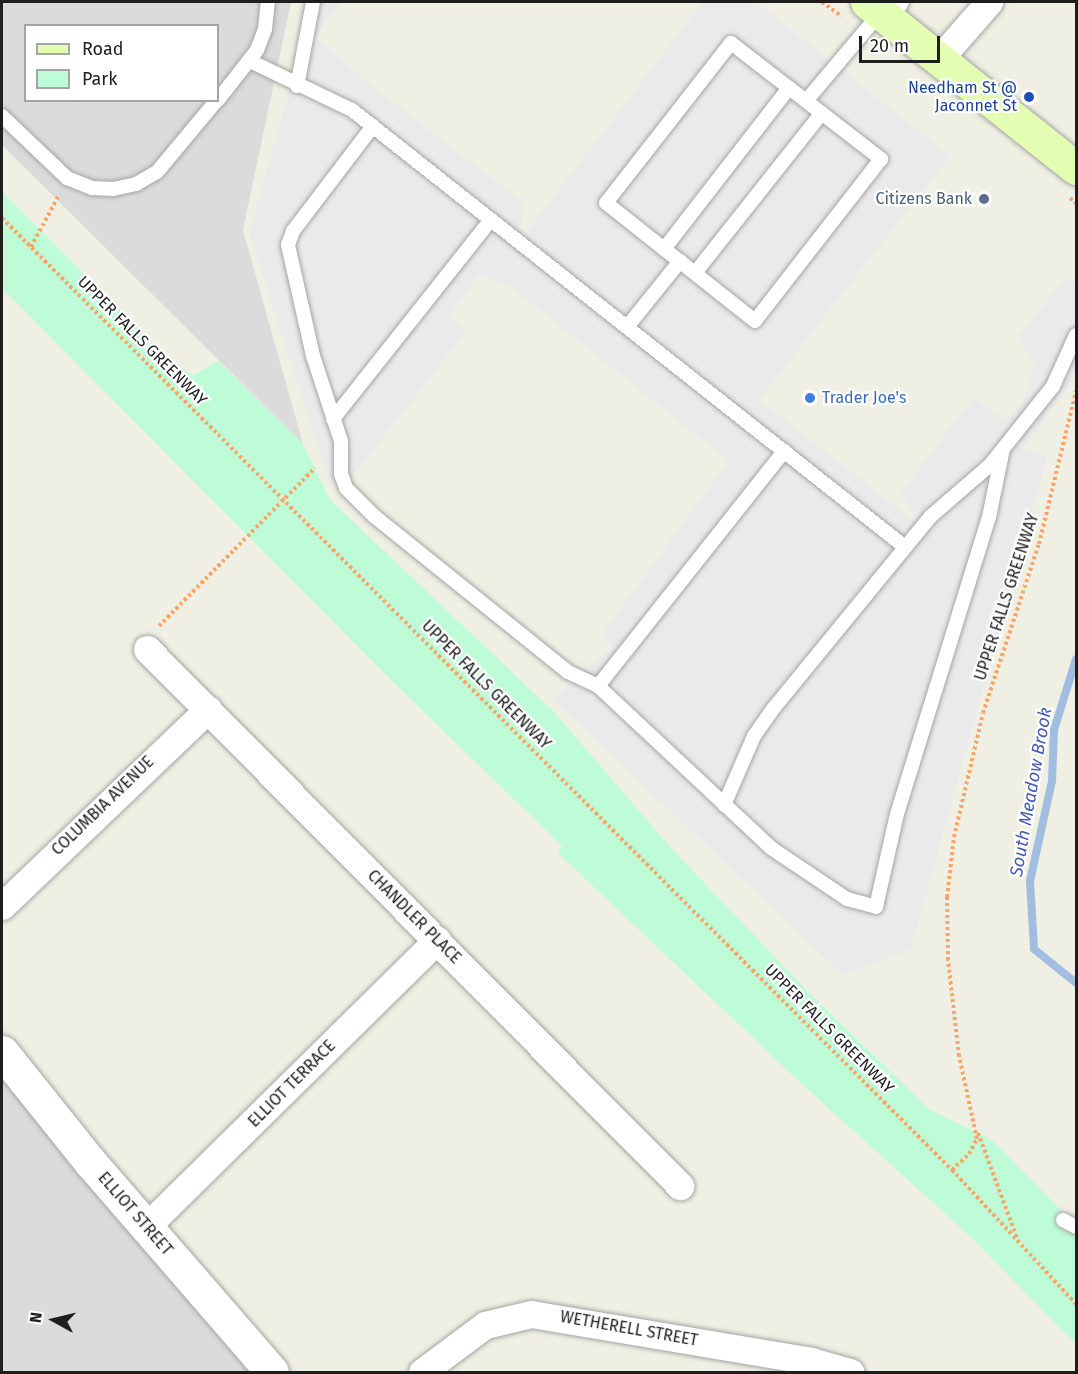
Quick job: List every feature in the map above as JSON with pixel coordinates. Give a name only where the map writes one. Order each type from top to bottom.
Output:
[{"type":"main road","points":[[885,9],[939,59],[1077,168]]},
{"type":"street","points":[[939,59],[989,2]]},
{"type":"street","name":"CHANDLER PLACE","points":[[147,649],[680,1186]]},
{"type":"street","name":"COLUMBIA AVENUE","points":[[2,906],[208,709]]},
{"type":"street","name":"ELLIOT TERRACE","points":[[146,1227],[436,940]]},
{"type":"street","name":"ELLIOT STREET","points":[[2,1052],[146,1227],[272,1372]]},
{"type":"street","name":"WETHERELL STREET","points":[[422,1372],[484,1325],[531,1314],[570,1318],[811,1361],[850,1372]]},
{"type":"lane","points":[[219,98],[250,61],[265,29],[268,2]]},
{"type":"lane","points":[[297,86],[313,2]]},
{"type":"lane","points":[[806,101],[885,9]]},
{"type":"lane","points":[[731,43],[789,88],[881,159],[755,321],[606,203],[731,43]]},
{"type":"lane","points":[[250,61],[297,86],[345,106],[372,126],[905,547]]},
{"type":"lane","points":[[664,249],[789,88]]},
{"type":"lane","points":[[2,116],[67,178],[103,189],[146,179],[166,163],[215,102]]},
{"type":"lane","points":[[695,273],[822,113]]},
{"type":"lane","points":[[372,126],[293,231],[288,245],[304,320],[342,448],[343,481],[359,503],[568,672],[598,686],[771,848],[838,895],[876,907],[897,814],[989,517],[1003,449]]},
{"type":"lane","points":[[333,419],[491,220]]},
{"type":"lane","points":[[627,327],[680,261]]},
{"type":"lane","points":[[724,805],[763,723],[939,507],[981,476],[1003,449],[1053,386],[1077,335]]},
{"type":"lane","points":[[598,686],[784,451]]},
{"type":"lane","points":[[1063,1220],[1077,1227]]},
{"type":"path","points":[[31,248],[67,178]]},
{"type":"path","name":"UPPER FALLS GREENWAY","points":[[2,218],[952,1170],[1077,1304]]},
{"type":"path","name":"UPPER FALLS GREENWAY","points":[[1018,1240],[976,1129],[959,1056],[946,929],[951,857],[978,732],[1039,544],[1077,391]]},
{"type":"path","points":[[147,649],[149,636],[285,501],[315,468]]},
{"type":"path","points":[[952,1170],[975,1147],[976,1129]]},
{"type":"shaded area","points":[[2,2],[291,2],[243,230],[303,444],[2,145]]},
{"type":"shaded area","points":[[304,2],[341,2],[315,36],[364,80],[524,203],[520,241],[703,2],[756,2],[950,156],[759,400],[920,526],[901,492],[974,398],[1005,421],[1023,403],[1035,365],[1018,338],[1065,278],[1076,285],[1076,375],[1023,449],[1047,457],[911,949],[843,975],[553,699],[612,646],[602,634],[729,461],[510,286],[479,275],[450,314],[465,333],[352,477],[330,483],[249,233],[291,84]]},
{"type":"shaded area","points":[[2,1075],[38,1119],[249,1372],[2,1372]]},
{"type":"green space","points":[[2,192],[167,357],[193,376],[218,361],[303,444],[330,500],[553,711],[671,848],[809,993],[929,1109],[992,1140],[1076,1226],[1076,1344],[972,1238],[802,1084],[558,853],[562,846],[385,674],[2,288]]},
{"type":"waterway","name":"South Meadow Brook","points":[[1076,659],[1054,730],[1052,781],[1030,881],[1034,949],[1076,983]]},
{"type":"place","name":"Needham St @ Jaconnet St","points":[[1029,97]]},
{"type":"place","name":"Citizens Bank","points":[[984,199]]},
{"type":"place","name":"Trader Joe's","points":[[810,398]]}]
